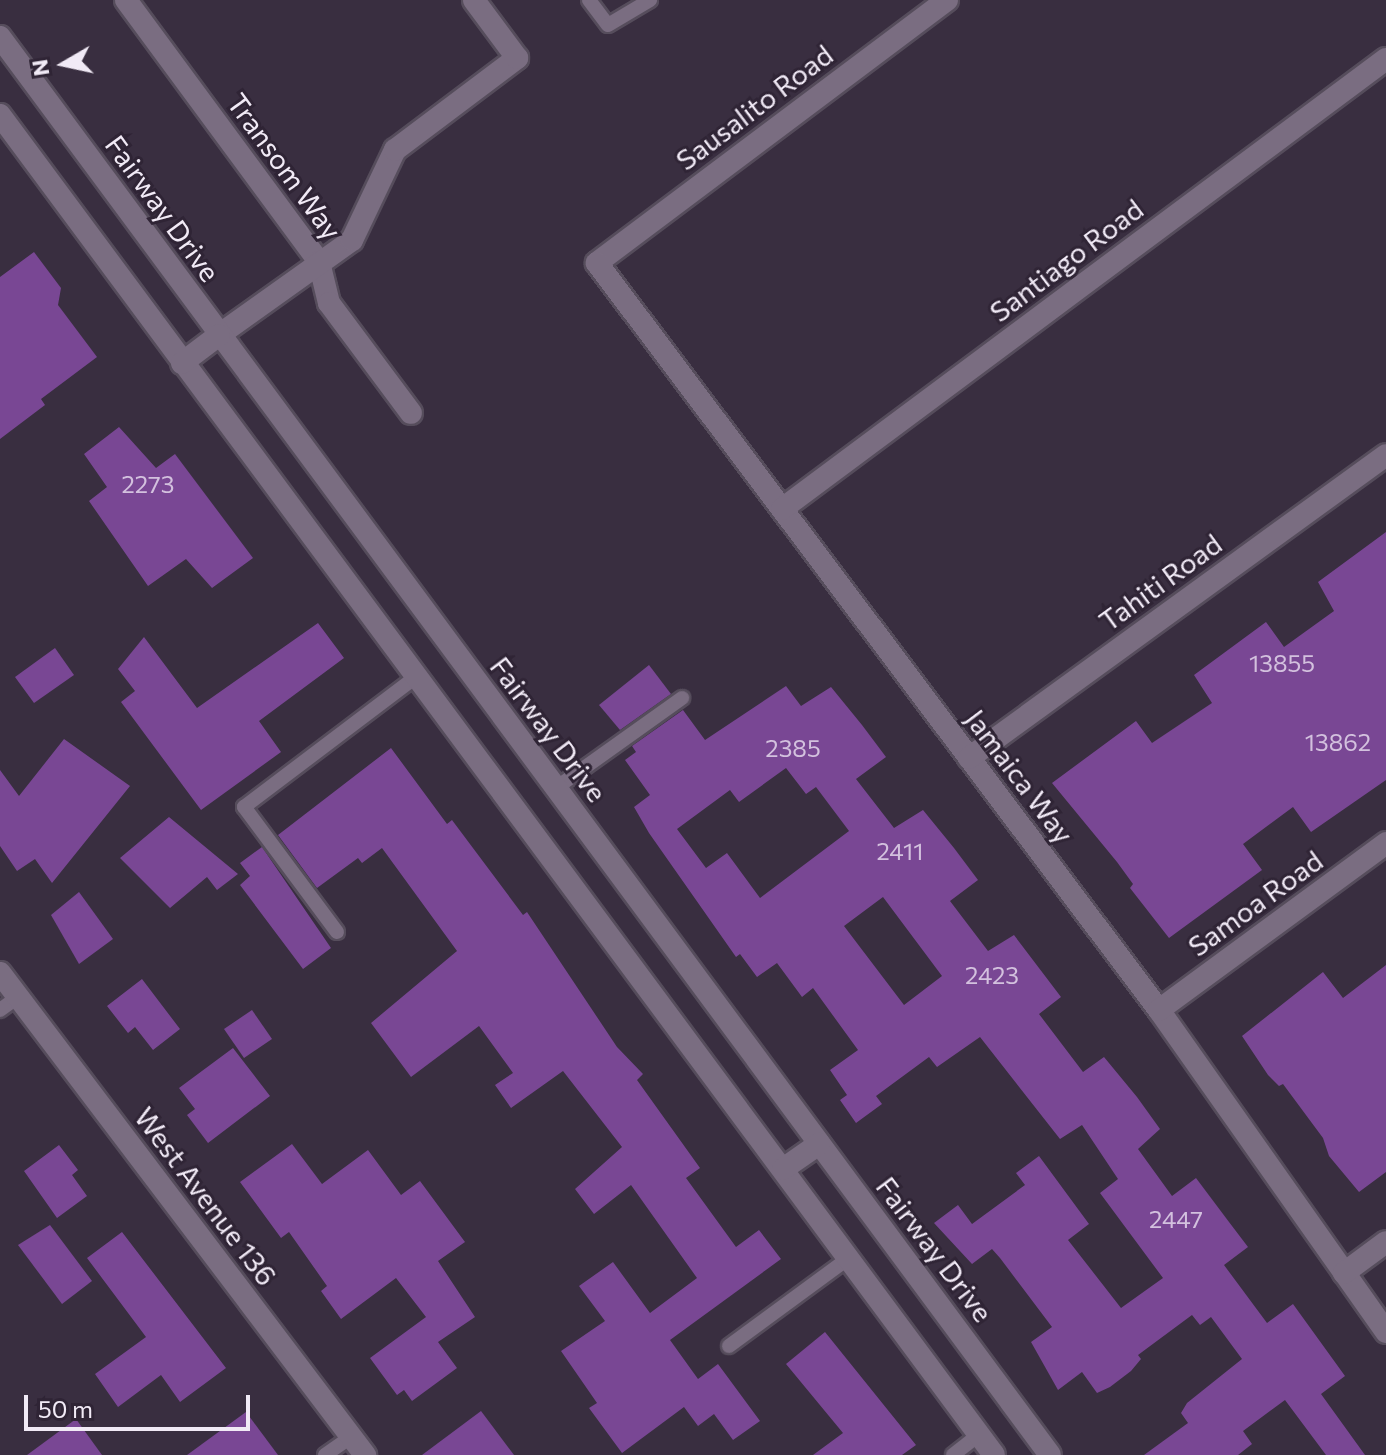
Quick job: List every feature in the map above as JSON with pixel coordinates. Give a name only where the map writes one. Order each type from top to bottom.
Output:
[{"type":"street","name":"Transom Way","points":[[126,0],[319,262],[329,303],[411,413]]},
{"type":"street","points":[[182,363],[352,240],[373,204],[395,150],[517,58],[474,0]]},
{"type":"street","name":"Sausalito Road","points":[[597,263],[947,0]]},
{"type":"street","name":"Fairway Drive","points":[[0,37],[1050,1455]]},
{"type":"street","name":"Santiago Road","points":[[782,509],[1386,59]]},
{"type":"street","points":[[0,115],[994,1455]]},
{"type":"street","name":"Jamaica Way","points":[[597,263],[1159,1010],[1386,1332]]},
{"type":"street","name":"Tahiti Road","points":[[969,758],[1386,455]]},
{"type":"street","name":"Samoa Road","points":[[1159,1010],[1386,843]]},
{"type":"street","name":"West Avenue 136","points":[[0,973],[9,1004],[358,1446]]},
{"type":"street","points":[[783,1169],[819,1144]]},
{"type":"street","points":[[1344,1273],[1386,1242]]},
{"type":"lane","points":[[589,0],[608,25],[650,0]]},
{"type":"lane","points":[[337,932],[244,807],[416,677]]},
{"type":"lane","points":[[556,788],[682,698]]},
{"type":"lane","points":[[729,1346],[849,1258]]},
{"type":"lane","points":[[953,1455],[979,1435]]},
{"type":"lane","points":[[325,1455],[358,1446]]},
{"type":"building","points":[[34,252],[61,288],[58,305],[97,357],[41,399],[45,405],[0,439],[0,277]]},
{"type":"building","points":[[119,427],[156,468],[175,454],[253,558],[212,588],[186,559],[148,586],[89,501],[107,487],[84,454]]},
{"type":"building","points":[[1386,532],[1386,780],[1311,832],[1293,807],[1243,844],[1262,870],[1169,938],[1130,888],[1133,884],[1117,862],[1052,783],[1136,721],[1152,743],[1212,703],[1194,675],[1266,622],[1284,647],[1334,611],[1318,582]]},
{"type":"building","points":[[318,623],[344,658],[259,721],[281,752],[201,810],[121,702],[135,691],[118,669],[144,637],[197,708]]},
{"type":"building","points":[[55,648],[74,675],[34,703],[15,677]]},
{"type":"building","points":[[649,665],[671,694],[620,730],[599,705]]},
{"type":"building","points":[[786,686],[801,706],[831,687],[886,757],[856,779],[894,828],[923,810],[954,848],[978,880],[950,901],[988,951],[1014,935],[1061,997],[1039,1014],[1083,1072],[1104,1057],[1137,1097],[1160,1129],[1138,1149],[1172,1196],[1196,1178],[1248,1247],[1224,1265],[1267,1323],[1293,1304],[1345,1376],[1321,1394],[1365,1455],[1326,1455],[1285,1400],[1243,1431],[1252,1444],[1238,1455],[1144,1455],[1188,1423],[1181,1413],[1187,1403],[1242,1359],[1211,1317],[1200,1325],[1192,1315],[1138,1355],[1141,1359],[1131,1371],[1110,1387],[1097,1393],[1082,1372],[1058,1390],[1031,1342],[1052,1327],[992,1249],[972,1264],[934,1223],[958,1205],[972,1224],[1025,1185],[1016,1173],[1039,1156],[1089,1224],[1068,1240],[1121,1308],[1163,1278],[1100,1193],[1118,1179],[1082,1125],[1060,1139],[980,1037],[937,1067],[929,1057],[876,1096],[882,1104],[856,1123],[840,1100],[847,1095],[830,1070],[858,1050],[813,988],[802,997],[777,963],[757,977],[740,954],[736,957],[634,807],[650,795],[625,760],[636,752],[632,746],[683,710],[705,740]],"holes":[[[786,768],[806,794],[816,787],[849,831],[760,898],[727,853],[706,868],[677,829],[730,790],[739,802]],[[883,897],[942,976],[904,1005],[844,926]]]},
{"type":"building","points":[[64,739],[130,786],[52,883],[35,859],[17,871],[0,846],[0,770],[19,796]]},
{"type":"building","points":[[391,748],[447,824],[452,820],[523,915],[527,912],[617,1047],[643,1074],[637,1080],[700,1168],[686,1178],[736,1247],[759,1230],[781,1259],[670,1340],[698,1379],[718,1364],[760,1421],[733,1440],[714,1414],[698,1426],[684,1407],[622,1453],[589,1408],[597,1403],[561,1351],[605,1321],[579,1286],[613,1262],[650,1313],[697,1278],[631,1185],[594,1214],[575,1189],[622,1147],[563,1071],[511,1108],[495,1085],[513,1073],[479,1026],[411,1077],[371,1023],[457,951],[382,848],[362,863],[358,858],[317,888],[278,835]]},
{"type":"building","points":[[169,817],[238,874],[217,890],[207,877],[170,908],[120,858]]},
{"type":"building","points":[[262,847],[331,948],[303,969],[240,885],[250,876],[240,863]]},
{"type":"building","points":[[79,892],[113,939],[79,964],[51,915]]},
{"type":"building","points":[[1386,965],[1386,1172],[1359,1192],[1329,1156],[1323,1138],[1283,1084],[1279,1086],[1268,1075],[1242,1036],[1323,972],[1343,998]]},
{"type":"building","points":[[142,979],[180,1029],[153,1050],[135,1027],[128,1033],[107,1006]]},
{"type":"building","points":[[252,1010],[272,1039],[244,1058],[224,1029]]},
{"type":"building","points":[[233,1048],[270,1096],[208,1143],[187,1115],[195,1109],[179,1088]]},
{"type":"building","points":[[292,1144],[322,1184],[368,1150],[401,1195],[420,1181],[465,1242],[438,1261],[475,1317],[438,1342],[457,1368],[412,1401],[404,1390],[397,1395],[370,1358],[426,1317],[396,1278],[341,1319],[321,1291],[327,1286],[289,1232],[281,1238],[240,1182]]},
{"type":"building","points":[[59,1145],[78,1170],[72,1175],[87,1196],[57,1218],[24,1171]]},
{"type":"building","points":[[50,1225],[92,1281],[62,1304],[18,1245]]},
{"type":"building","points":[[122,1232],[226,1368],[180,1402],[161,1375],[118,1407],[95,1374],[146,1337],[87,1258]]},
{"type":"building","points":[[825,1332],[916,1445],[902,1455],[813,1455],[843,1433],[786,1364]]},
{"type":"building","points":[[481,1411],[514,1455],[422,1455]]},
{"type":"building","points":[[246,1412],[278,1455],[187,1455]]},
{"type":"building","points":[[76,1419],[102,1455],[27,1455]]}]
